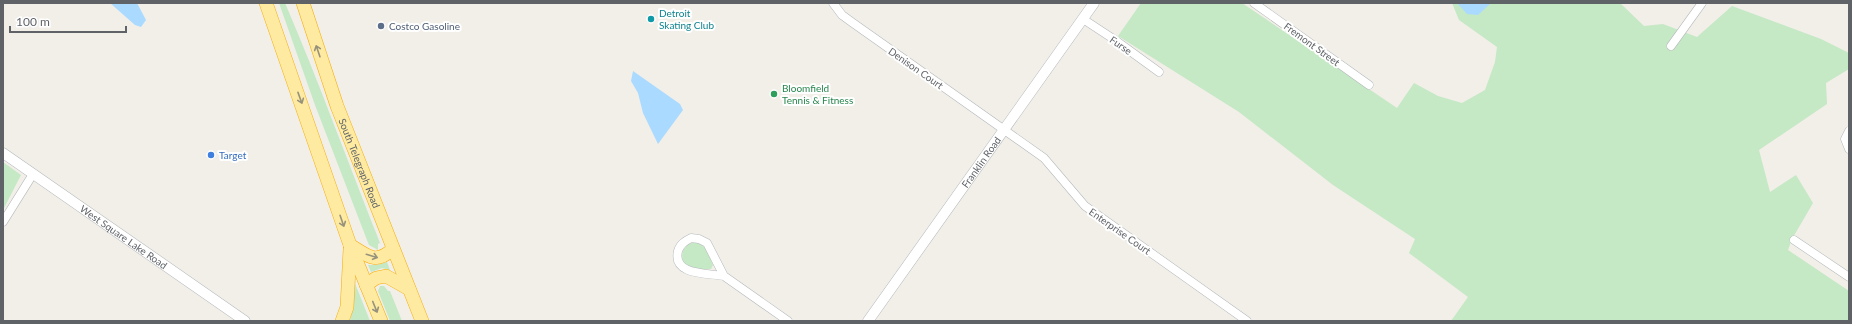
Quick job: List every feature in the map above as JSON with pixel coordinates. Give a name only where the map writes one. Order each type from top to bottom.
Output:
[{"type":"highway","points":[[266,3],[350,245],[381,321]]},
{"type":"highway","name":"South Telegraph Road","points":[[304,3],[337,106],[422,321]]},
{"type":"highway","points":[[350,245],[375,258],[383,257],[393,249]]},
{"type":"highway","points":[[342,321],[347,303],[350,245]]},
{"type":"highway","points":[[366,285],[376,278],[386,276],[409,289]]},
{"type":"street","name":"Denison Court","points":[[833,3],[842,15],[1004,130]]},
{"type":"street","name":"Franklin Road","points":[[868,321],[1094,3]]},
{"type":"street","name":"Fremont Street","points":[[1254,3],[1369,85]]},
{"type":"street","points":[[1671,46],[1702,3]]},
{"type":"street","name":"Furse","points":[[1083,19],[1159,72]]},
{"type":"street","name":"Enterprise Court","points":[[1004,130],[1048,162],[1085,206],[1247,321]]},
{"type":"street","points":[[1847,134],[1846,143],[1849,149]]},
{"type":"street","name":"West Square Lake Road","points":[[3,153],[245,321]]},
{"type":"street","points":[[3,222],[33,174]]},
{"type":"street","points":[[724,276],[710,246],[704,240],[691,238],[681,245],[678,253],[679,261],[687,271],[724,276],[788,321]]},
{"type":"street","points":[[1794,240],[1849,277]]},
{"type":"green space","points":[[279,3],[285,3],[310,63],[380,243],[378,244],[378,250],[369,245],[315,105]]},
{"type":"green space","points":[[1141,3],[1242,3],[1397,108],[1414,83],[1438,96],[1462,103],[1485,90],[1495,62],[1497,47],[1459,20],[1452,3],[1620,3],[1644,26],[1663,24],[1697,37],[1732,6],[1821,39],[1849,53],[1849,69],[1826,83],[1827,104],[1759,150],[1770,192],[1796,175],[1813,203],[1792,239],[1788,250],[1849,291],[1849,321],[1451,321],[1468,297],[1409,253],[1415,239],[1333,185],[1239,112],[1118,36]]},
{"type":"green space","points":[[3,162],[21,175],[3,210]]},
{"type":"green space","points":[[696,242],[703,246],[707,251],[713,265],[711,269],[694,269],[684,262],[682,254],[684,249],[691,243]]},
{"type":"green space","points":[[387,262],[390,270],[382,268],[371,272],[368,265],[377,265]]},
{"type":"green space","points":[[352,276],[370,321],[350,321],[353,305]]},
{"type":"green space","points":[[380,286],[384,286],[388,291],[390,291],[402,321],[390,321],[378,291]]},
{"type":"water","points":[[110,3],[137,3],[146,20],[141,27],[135,25]]},
{"type":"water","points":[[1457,3],[1491,3],[1478,15],[1467,14]]},
{"type":"water","points":[[633,71],[680,104],[683,110],[658,144],[643,113],[638,93],[631,81]]},
{"type":"place","name":"Detroit Skating Club","points":[[651,19]]},
{"type":"place","name":"Costco Gasoline","points":[[381,26]]},
{"type":"place","name":"Bloomfield Tennis & Fitness","points":[[774,94]]},
{"type":"place","name":"Target","points":[[211,155]]}]
